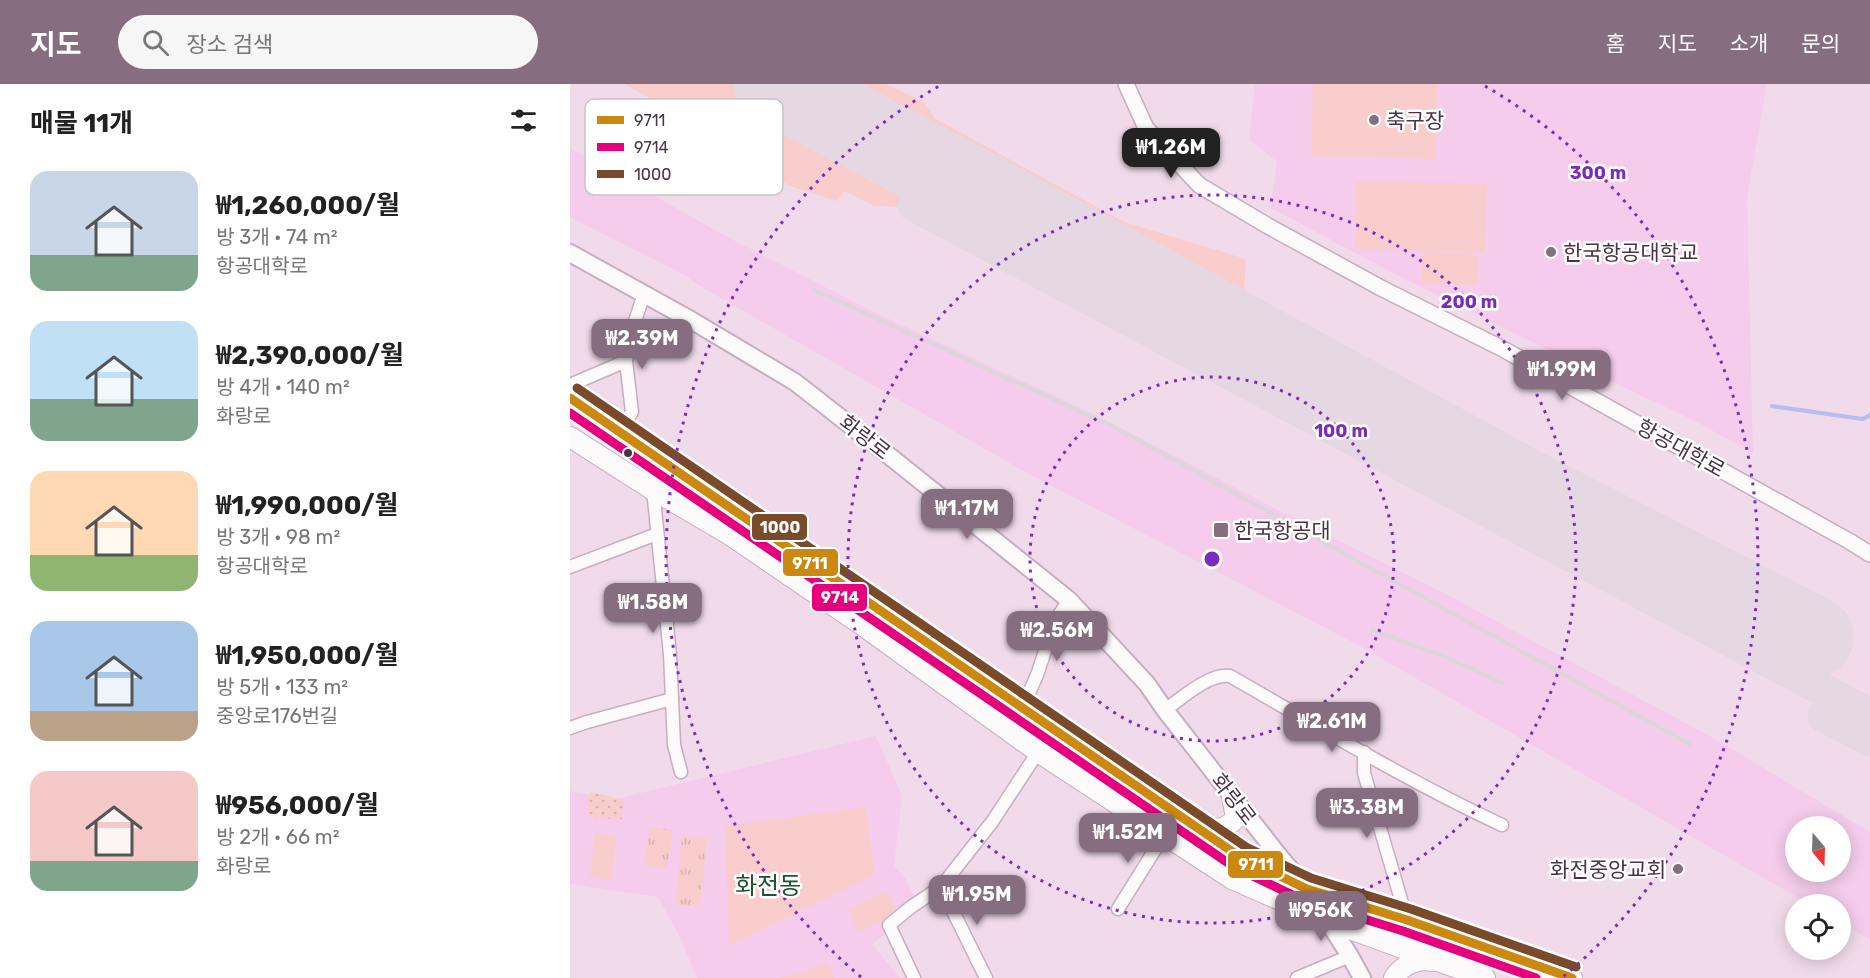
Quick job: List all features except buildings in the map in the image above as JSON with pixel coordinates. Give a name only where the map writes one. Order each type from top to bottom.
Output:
[{"type":"main road","name":"화랑로","points":[[570,253],[795,382],[1069,600],[1147,684],[1232,796],[1307,889],[1362,978]]},
{"type":"main road","points":[[570,398],[1022,710],[1240,857],[1307,889],[1407,920],[1572,978]]},
{"type":"main road","points":[[570,437],[652,490],[727,533],[862,625],[1038,752],[1232,879],[1328,921],[1485,978]]},
{"type":"main road","points":[[1200,828],[1222,830],[1230,826],[1236,818],[1232,796]]},
{"type":"main road","points":[[1394,978],[1400,970],[1416,961],[1424,959],[1446,964]]},
{"type":"street","name":"항공대학로","points":[[1126,84],[1146,128],[1199,185],[1381,288],[1501,348],[1870,554]]},
{"type":"street","points":[[619,431],[632,412],[626,361],[644,294]]},
{"type":"street","points":[[570,385],[626,361]]},
{"type":"street","points":[[652,490],[670,654],[674,745],[681,772]]},
{"type":"street","points":[[570,567],[657,534]]},
{"type":"street","points":[[1022,710],[1037,675],[1055,621],[1069,600]]},
{"type":"street","points":[[1165,710],[1211,679],[1224,675],[1230,676],[1460,806],[1502,825]]},
{"type":"street","points":[[570,729],[586,722],[672,699]]},
{"type":"street","points":[[914,978],[889,925],[940,887],[992,822],[1038,752]]},
{"type":"street","points":[[1364,752],[1364,773],[1407,920]]},
{"type":"street","points":[[1118,909],[1164,835]]},
{"type":"street","points":[[940,887],[986,978]]},
{"type":"street","points":[[1297,978],[1350,956]]},
{"type":"shaded area","name":"한국항공대학교","points":[[1255,84],[1767,84],[1747,197],[1753,453],[1695,421],[1395,274],[1271,208],[1277,162],[1249,139]]},
{"type":"shaded area","points":[[570,148],[585,156],[585,195],[653,195],[729,238],[874,312],[1104,419],[1442,592],[1717,740],[1843,816],[1785,816],[1785,882],[1851,882],[1851,821],[1870,832],[1870,940],[1851,929],[1851,894],[1792,894],[1358,645],[1027,473],[705,289],[681,273],[570,217]]},
{"type":"shaded area","points":[[876,736],[902,796],[894,866],[906,879],[917,903],[905,919],[872,944],[900,978],[697,978],[681,939],[658,897],[570,884],[570,791],[616,799]]},
{"type":"green space","points":[[624,84],[744,84],[772,99],[667,99],[652,99]]},
{"type":"green space","points":[[817,84],[887,84],[925,103],[934,118],[1124,222],[1246,259],[1244,297],[1236,310]]},
{"type":"green space","name":"축구장","points":[[1313,84],[1437,84],[1435,159],[1311,156]]},
{"type":"green space","points":[[783,105],[938,188],[928,201],[912,193],[901,207],[874,206],[845,191],[837,201],[783,182]]},
{"type":"green space","points":[[1356,181],[1487,184],[1485,252],[1355,249]]},
{"type":"green space","points":[[1422,252],[1478,254],[1477,285],[1421,283]]},
{"type":"green space","points":[[591,792],[623,800],[622,819],[589,818],[587,797]]},
{"type":"green space","points":[[866,807],[874,870],[872,876],[729,946],[725,826]]},
{"type":"green space","points":[[650,826],[673,830],[667,868],[644,865]]},
{"type":"green space","points":[[595,833],[616,836],[611,880],[590,877]]},
{"type":"green space","points":[[682,836],[707,838],[700,906],[679,905],[676,897]]},
{"type":"green space","points":[[886,891],[897,913],[859,932],[848,909]]},
{"type":"green space","points":[[828,963],[834,978],[781,978]]},
{"type":"waterway","points":[[1772,406],[1863,419],[1870,415]]},
{"type":"taxiway","points":[[946,176],[955,188],[953,214],[958,229]]},
{"type":"taxiway","points":[[914,205],[1870,715]]},
{"type":"taxiway","points":[[1246,381],[1263,347]]},
{"type":"taxiway","points":[[1824,716],[1870,740]]},
{"type":"runway","points":[[775,84],[981,193],[1522,488],[1813,637]]},
{"type":"railway","points":[[814,290],[1114,427],[1690,744]]},
{"type":"railway","points":[[1372,630],[1443,656],[1502,683]]},
{"type":"transit line","name":"1000","points":[[577,388],[1246,847],[1311,878],[1411,909],[1576,967]]},
{"type":"transit line","name":"9711","points":[[570,398],[1240,857],[1307,889],[1407,920],[1572,978]]},
{"type":"transit line","name":"9714","points":[[570,413],[1234,867],[1303,900],[1403,931],[1536,978]]},
{"type":"place","name":"축구장","points":[[1374,120]]},
{"type":"place","name":"한국항공대학교","points":[[1551,252]]},
{"type":"place","name":"한국항공대","points":[[1221,530]]},
{"type":"place","name":"화전중앙교회","points":[[1678,869]]},
{"type":"district","name":"화전동","points":[[768,886]]}]
